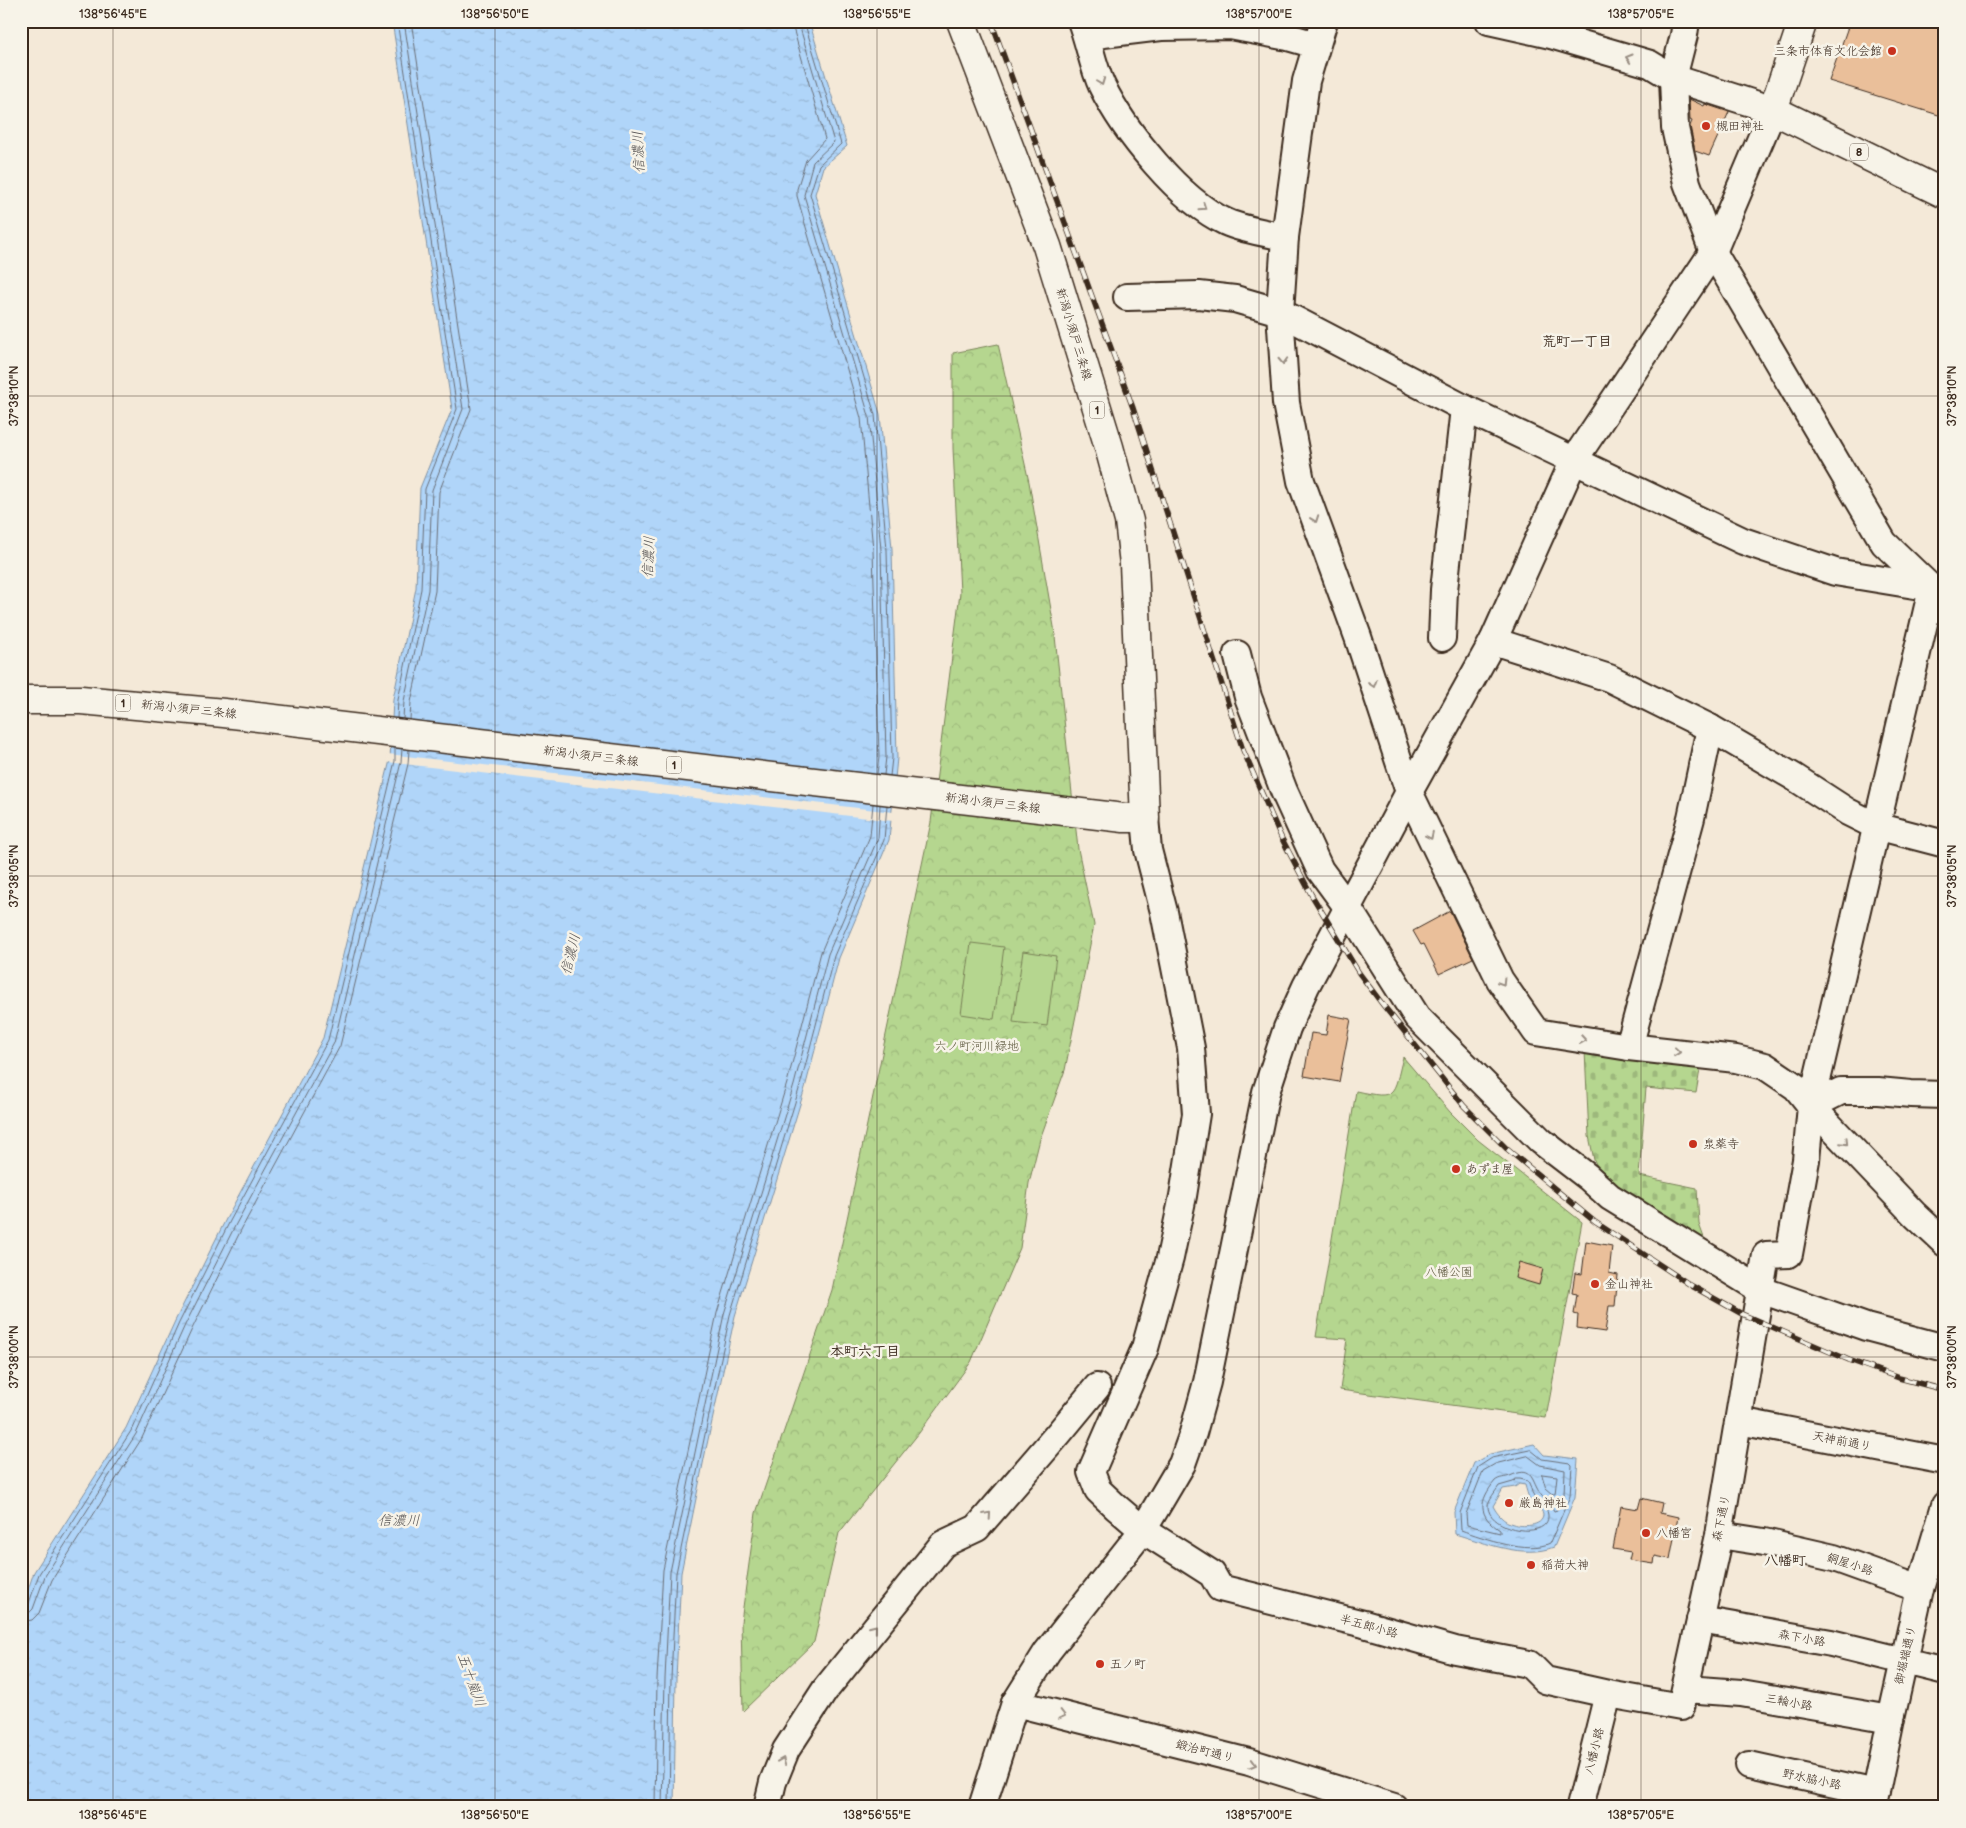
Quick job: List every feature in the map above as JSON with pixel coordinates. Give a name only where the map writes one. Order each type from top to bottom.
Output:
[{"type":"main road","name":"新潟小須戸三条線","points":[[21,700],[81,700],[224,713],[1135,818],[1134,564],[1129,521],[1109,447],[1047,246],[961,21]]},
{"type":"main road","points":[[1773,110],[1803,21]]},
{"type":"main road","name":"8","points":[[1773,110],[1945,194]]},
{"type":"street","points":[[982,1807],[1015,1703],[1047,1652],[1143,1530],[1182,1464],[1193,1433],[1208,1374],[1266,1092],[1287,1028],[1306,986],[1409,792],[1493,641],[1574,460],[1713,252],[1773,110],[1673,78],[1650,64],[1551,35],[1489,21]]},
{"type":"street","points":[[1686,21],[1673,78],[1675,128],[1687,182],[1713,252],[1884,543],[1939,590]]},
{"type":"street","points":[[1285,237],[1226,222],[1177,188],[1125,125],[1102,85],[1084,29],[1230,26],[1288,37],[1320,33],[1306,81],[1285,237],[1280,312],[1286,403],[1301,481],[1358,637],[1409,792],[1500,980],[1536,1032],[1629,1047],[1736,1059],[1765,1066],[1796,1087],[1915,1215],[1945,1243]]},
{"type":"street","points":[[1127,297],[1199,295],[1235,299],[1280,312],[1464,408],[1743,541],[1834,572],[1939,590]]},
{"type":"street","points":[[1442,638],[1444,590],[1464,408]]},
{"type":"street","points":[[1812,1106],[1876,826],[1939,590]]},
{"type":"street","points":[[1493,641],[1609,678],[1710,728],[1794,777],[1848,812],[1876,826],[1945,844]]},
{"type":"street","points":[[1236,654],[1248,697],[1284,791],[1320,870],[1348,908],[1417,1016],[1541,1141],[1588,1177],[1610,1197],[1761,1290],[1866,1327],[1945,1348]]},
{"type":"street","points":[[1629,1047],[1691,818],[1710,728]]},
{"type":"street","name":"半五郎小路","points":[[1135,818],[1148,850],[1164,912],[1191,1048],[1196,1114],[1183,1196],[1170,1258],[1145,1348],[1091,1472],[1098,1490],[1143,1530],[1212,1574],[1220,1588],[1364,1624],[1456,1650],[1529,1664],[1545,1680],[1608,1694]]},
{"type":"street","points":[[1812,1106],[1841,1090],[1878,1090],[1911,1094],[1945,1095]]},
{"type":"street","name":"森下通り","points":[[1608,1694],[1681,1707],[1719,1535],[1766,1255],[1789,1254],[1806,1160],[1812,1106]]},
{"type":"street","points":[[767,1807],[773,1782],[786,1750],[825,1690],[943,1544],[977,1528],[1097,1387]]},
{"type":"street","name":"天神前通り","points":[[1739,1421],[1945,1461]]},
{"type":"street","name":"御堀端通り","points":[[1875,1800],[1920,1589],[1945,1505]]},
{"type":"street","name":"銅屋小路","points":[[1719,1535],[1764,1542],[1834,1558],[1920,1589]]},
{"type":"street","name":"森下小路","points":[[1700,1620],[1831,1643],[1945,1671]]},
{"type":"street","name":"三輪小路","points":[[1686,1689],[1741,1694],[1891,1719]]},
{"type":"street","name":"八幡小路","points":[[1580,1807],[1608,1694]]},
{"type":"street","name":"鍛治町通り","points":[[1015,1703],[1249,1762],[1394,1807]]},
{"type":"street","name":"野水脇小路","points":[[1749,1765],[1875,1800]]},
{"type":"green space","name":"六ノ町河川緑地","points":[[998,344],[1029,482],[1054,627],[1078,849],[1094,925],[1065,1070],[1040,1139],[1029,1183],[1020,1248],[971,1362],[919,1433],[839,1533],[814,1642],[743,1711],[741,1622],[756,1513],[832,1290],[931,822],[960,593],[953,448],[953,353]]},
{"type":"green space","points":[[971,943],[1004,947],[994,1019],[961,1014]]},
{"type":"green space","points":[[1023,951],[1056,956],[1047,1026],[1013,1022]]},
{"type":"green space","points":[[1585,1051],[1701,1064],[1696,1093],[1646,1088],[1639,1176],[1697,1188],[1699,1224],[1708,1249],[1605,1183],[1594,1160],[1589,1136]]},
{"type":"green space","name":"八幡公園","points":[[1403,1057],[1450,1112],[1478,1140],[1582,1222],[1546,1418],[1340,1390],[1347,1339],[1316,1337],[1356,1091],[1379,1095],[1391,1092],[1395,1087]]},
{"type":"water","name":"信濃川","points":[[392,21],[809,21],[847,146],[823,167],[815,194],[880,414],[892,549],[897,758],[889,840],[839,958],[805,1088],[735,1316],[681,1573],[676,1679],[674,1807],[21,1807],[21,1610],[34,1572],[126,1428],[175,1321],[226,1219],[323,1038],[390,760],[393,699],[416,588],[420,488],[452,409]]},
{"type":"water","points":[[1534,1444],[1544,1455],[1578,1459],[1575,1497],[1554,1547],[1542,1550],[1517,1551],[1455,1534],[1454,1512],[1474,1463],[1490,1454]],"holes":[[[1519,1484],[1525,1485],[1530,1500],[1540,1508],[1543,1515],[1542,1519],[1536,1524],[1521,1526],[1510,1523],[1501,1517],[1493,1506],[1503,1489],[1515,1487]]]},
{"type":"pier","points":[[388,754],[893,812],[893,821],[387,762]]},
{"type":"building","name":"三条市体育文化会館","points":[[1850,21],[1945,21],[1945,117],[1829,81]]},
{"type":"building","name":"槻田神社","points":[[1689,99],[1704,106],[1705,104],[1729,112],[1709,156],[1695,151],[1690,126],[1692,121],[1690,120]]},
{"type":"building","points":[[1450,911],[1473,958],[1439,974],[1424,944],[1421,945],[1413,931]]},
{"type":"building","points":[[1329,1015],[1351,1019],[1339,1082],[1304,1076],[1311,1033],[1326,1035]]},
{"type":"building","name":"金山神社","points":[[1586,1241],[1612,1246],[1609,1273],[1618,1275],[1615,1306],[1609,1306],[1605,1332],[1577,1328],[1578,1315],[1574,1314],[1577,1294],[1572,1293],[1575,1273],[1582,1274]]},
{"type":"building","points":[[1519,1262],[1543,1269],[1539,1285],[1515,1278]]},
{"type":"building","name":"八幡宮","points":[[1641,1498],[1662,1503],[1660,1513],[1678,1517],[1670,1559],[1655,1556],[1654,1564],[1629,1560],[1631,1552],[1613,1549],[1621,1506],[1638,1509]]},
{"type":"railway","points":[[991,21],[1133,408],[1243,750],[1281,837],[1311,894],[1359,973],[1464,1106],[1507,1149],[1595,1222],[1692,1286],[1742,1314],[1849,1360],[1899,1378],[1945,1390]]},
{"type":"place","name":"三条市体育文化会館","points":[[1892,51]]},
{"type":"place","name":"槻田神社","points":[[1706,126]]},
{"type":"place","name":"泉薬寺","points":[[1693,1144]]},
{"type":"place","name":"あずま屋","points":[[1456,1169]]},
{"type":"place","name":"金山神社","points":[[1595,1284]]},
{"type":"place","name":"厳島神社","points":[[1509,1503]]},
{"type":"place","name":"八幡宮","points":[[1646,1533]]},
{"type":"place","name":"稲荷大神","points":[[1531,1565]]},
{"type":"place","name":"五ノ町","points":[[1100,1664]]},
{"type":"district","name":"荒町一丁目","points":[[1577,341]]},
{"type":"district","name":"本町六丁目","points":[[865,1351]]},
{"type":"district","name":"八幡町","points":[[1785,1560]]},
{"type":"water label","name":"五十嵐川","points":[[472,1680]]}]
